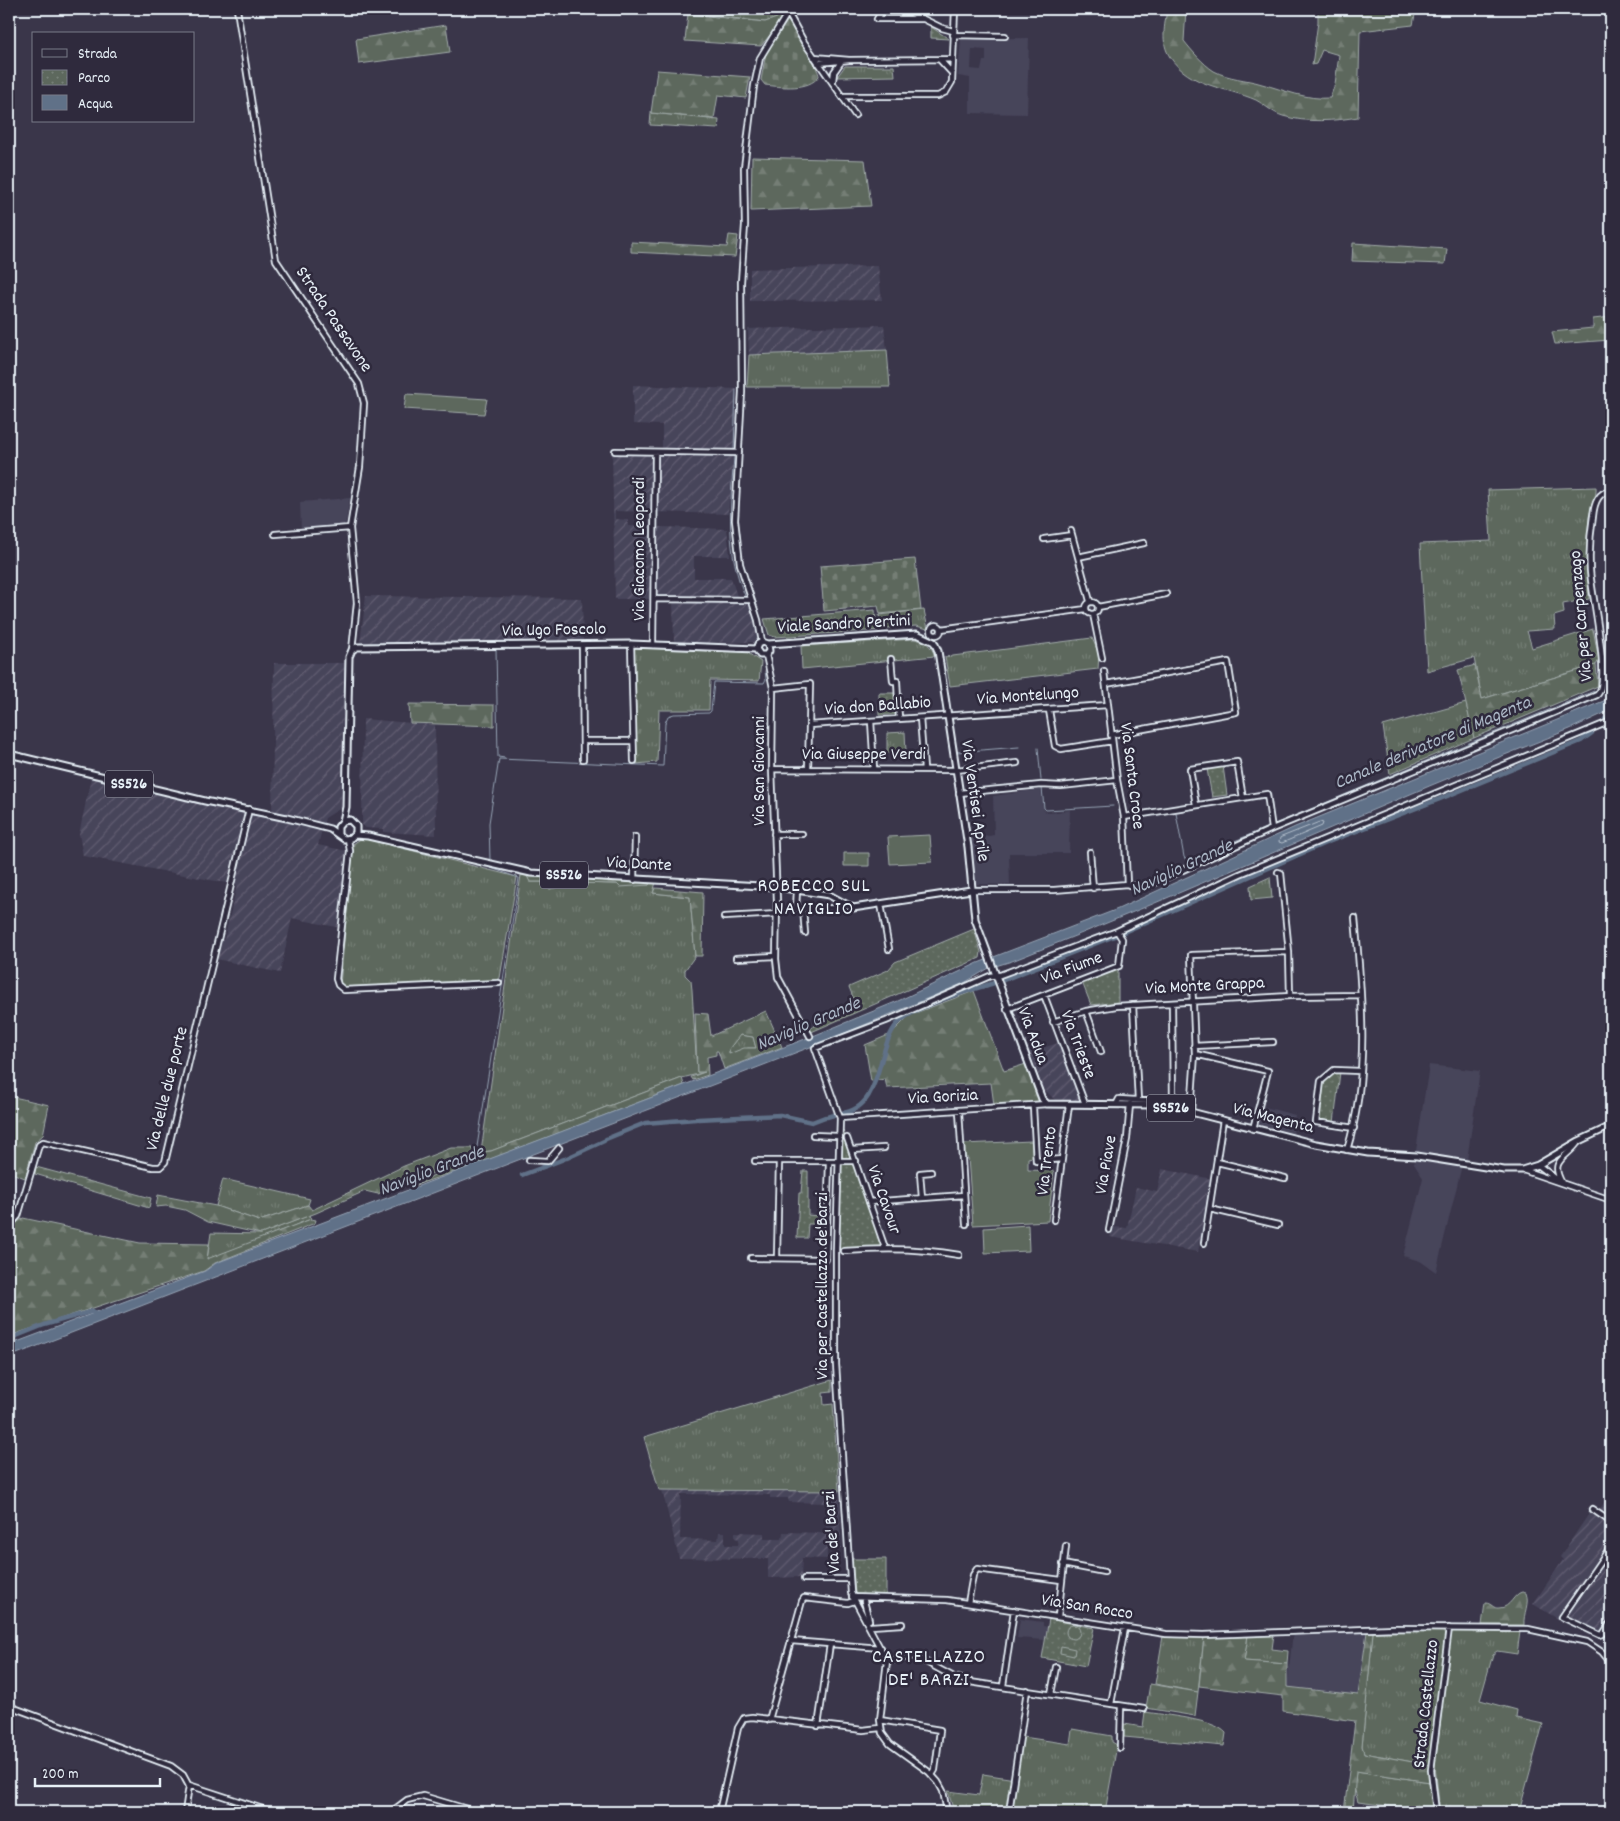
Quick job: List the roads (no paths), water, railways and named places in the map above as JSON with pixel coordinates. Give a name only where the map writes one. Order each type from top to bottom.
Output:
[{"type":"main road","name":"Viale Sandro Pertini","points":[[765,643],[917,634],[932,637],[938,651],[949,715]]},
{"type":"main road","points":[[765,643],[770,651],[766,655],[760,655],[756,649],[758,644],[765,643]]},
{"type":"main road","name":"Via Ugo Foscolo","points":[[352,650],[357,647],[631,644],[756,649]]},
{"type":"main road","points":[[338,833],[346,802],[349,657],[352,650]]},
{"type":"main road","name":"Via Ventisei Aprile","points":[[949,715],[968,846],[975,919],[988,955]]},
{"type":"main road","name":"SS526","points":[[9,754],[53,767],[323,827],[338,833],[342,838],[348,839]]},
{"type":"main road","points":[[346,802],[352,822],[356,828],[355,835],[348,839]]},
{"type":"main road","name":"SS526","points":[[323,827],[352,822]]},
{"type":"main road","name":"Via Dante","points":[[355,835],[368,836],[531,873],[634,880],[777,886]]},
{"type":"main road","name":"SS526","points":[[777,886],[829,895],[850,907],[959,892]]},
{"type":"main road","points":[[959,892],[971,890]]},
{"type":"main road","points":[[959,892],[967,896],[973,904]]},
{"type":"main road","name":"Via Adua","points":[[988,955],[1042,1099],[1047,1104]]},
{"type":"main road","name":"Via Magenta","points":[[1047,1104],[1116,1103],[1191,1112],[1253,1129],[1347,1150]]},
{"type":"main road","name":"SS526","points":[[1347,1150],[1417,1156],[1504,1170],[1522,1170],[1540,1166],[1544,1161],[1579,1141],[1611,1126]]},
{"type":"street","name":"Strada Passavone","points":[[237,9],[276,260],[359,384],[363,395],[360,467],[350,528],[357,603],[352,650]]},
{"type":"street","points":[[883,9],[877,19],[923,19]]},
{"type":"street","points":[[903,9],[953,33],[1005,36]]},
{"type":"street","points":[[844,96],[938,96],[950,88],[955,9]]},
{"type":"street","points":[[765,643],[740,564],[736,535],[743,356],[741,282],[746,150],[760,58],[789,11],[814,57],[844,96],[855,115]]},
{"type":"street","points":[[814,57],[845,60]]},
{"type":"street","points":[[939,59],[952,75]]},
{"type":"street","points":[[818,63],[845,60],[952,59]]},
{"type":"street","points":[[834,83],[834,72],[845,60]]},
{"type":"street","points":[[615,451],[739,453]]},
{"type":"street","name":"Via Giacomo Leopardi","points":[[653,645],[655,453]]},
{"type":"street","name":"Via per Carpenzago","points":[[971,890],[1093,888],[1127,884],[1131,886],[1150,885],[1160,882],[1272,829],[1601,690],[1602,662],[1589,553],[1594,507],[1599,497],[1607,491],[1611,491]]},
{"type":"street","points":[[275,534],[350,528]]},
{"type":"street","points":[[1044,539],[1072,533],[1090,601],[1086,609]]},
{"type":"street","points":[[1078,557],[1144,544]]},
{"type":"street","points":[[1102,658],[1093,614],[1098,607],[1166,594]]},
{"type":"street","points":[[654,600],[751,600]]},
{"type":"street","points":[[1090,601],[1094,602],[1098,607]]},
{"type":"street","points":[[1086,609],[1093,614]]},
{"type":"street","points":[[941,630],[1086,609]]},
{"type":"street","points":[[933,626],[937,626],[941,630],[940,634],[932,637],[931,631],[933,626]]},
{"type":"street","points":[[631,644],[634,762]]},
{"type":"street","points":[[582,645],[583,759]]},
{"type":"street","name":"Via San Giovanni","points":[[766,655],[772,688],[772,769],[777,886],[776,956],[778,976],[810,1036]]},
{"type":"street","points":[[891,658],[893,681],[897,681],[899,719]]},
{"type":"street","points":[[1106,684],[1228,662],[1236,712],[1111,735]]},
{"type":"street","name":"Via Santa Croce","points":[[1104,671],[1117,780],[1124,817],[1127,884]]},
{"type":"street","points":[[772,688],[810,684],[808,769]]},
{"type":"street","name":"Via Montelungo","points":[[949,715],[1049,710],[1108,704]]},
{"type":"street","points":[[1049,710],[1055,746],[1061,748],[1112,741]]},
{"type":"street","name":"Via don Ballabio","points":[[809,725],[949,715]]},
{"type":"street","points":[[920,718],[924,769]]},
{"type":"street","points":[[871,721],[874,768]]},
{"type":"street","points":[[840,1118],[815,1048],[886,1021],[994,973],[1118,933],[1240,874],[1611,721]]},
{"type":"street","points":[[583,741],[633,741]]},
{"type":"street","points":[[1196,805],[1190,769],[1228,763],[1237,762],[1244,798]]},
{"type":"street","name":"Via Giuseppe Verdi","points":[[772,769],[874,768],[956,770],[1017,763]]},
{"type":"street","points":[[959,793],[1117,780]]},
{"type":"street","points":[[1124,817],[1267,794],[1272,829]]},
{"type":"street","name":"Via delle due porte","points":[[9,1226],[18,1216],[39,1145],[43,1142],[153,1167],[160,1167],[164,1162],[249,810]]},
{"type":"street","points":[[774,834],[802,834]]},
{"type":"street","points":[[634,880],[635,837]]},
{"type":"street","points":[[348,839],[350,851],[336,980],[340,988],[344,990],[499,983]]},
{"type":"street","points":[[1090,852],[1093,888]]},
{"type":"street","points":[[1278,872],[1281,873],[1289,952],[1290,996]]},
{"type":"street","points":[[970,880],[974,885],[984,890]]},
{"type":"street","points":[[796,890],[796,909],[840,908],[843,902]]},
{"type":"street","points":[[881,904],[890,949]]},
{"type":"street","points":[[803,909],[805,933]]},
{"type":"street","points":[[724,917],[777,914]]},
{"type":"street","points":[[1347,1150],[1354,1128],[1360,1071],[1361,995],[1355,918]]},
{"type":"street","name":"Via Fiume","points":[[1007,1009],[1119,966],[1122,940],[1118,933]]},
{"type":"street","points":[[1191,1112],[1195,1054],[1191,955],[1289,952]]},
{"type":"street","points":[[736,958],[776,956]]},
{"type":"street","name":"Via Trieste","points":[[1044,995],[1085,1104]]},
{"type":"street","name":"Via Monte Grappa","points":[[1053,1022],[1086,1011],[1134,1005],[1290,996],[1361,995]]},
{"type":"street","points":[[1172,1003],[1173,1102]]},
{"type":"street","points":[[1134,1005],[1138,1100]]},
{"type":"street","points":[[1086,1011],[1101,1052]]},
{"type":"street","points":[[1194,1046],[1273,1042]]},
{"type":"street","points":[[1195,1054],[1268,1071],[1253,1129]]},
{"type":"street","points":[[1354,1128],[1316,1122],[1321,1081],[1334,1070],[1360,1071]]},
{"type":"street","name":"Via Magenta","points":[[1116,1103],[1119,1099],[1186,1104]]},
{"type":"street","points":[[1191,1112],[1186,1104],[1192,1099]]},
{"type":"street","name":"Via Gorizia","points":[[840,1118],[1047,1104]]},
{"type":"street","name":"Via Piave","points":[[1109,1230],[1127,1139],[1130,1104]]},
{"type":"street","name":"Via Trento","points":[[1054,1220],[1069,1105]]},
{"type":"street","points":[[1033,1106],[1036,1161],[1062,1160]]},
{"type":"street","points":[[958,1111],[966,1224]]},
{"type":"street","name":"Via per Castellazzo de'Barzi","points":[[840,1118],[837,1162],[836,1355],[841,1454]]},
{"type":"street","points":[[1204,1243],[1223,1120]]},
{"type":"street","points":[[813,1135],[838,1136]]},
{"type":"street","name":"Via Cavour","points":[[847,1138],[885,1248]]},
{"type":"street","points":[[1562,1183],[1558,1175],[1559,1163],[1579,1141]]},
{"type":"street","points":[[528,1160],[549,1164],[559,1148]]},
{"type":"street","points":[[852,1150],[884,1148]]},
{"type":"street","name":"Via Cavour","points":[[755,1161],[856,1161]]},
{"type":"street","points":[[777,1258],[779,1161]]},
{"type":"street","points":[[751,1258],[826,1259],[829,1162]]},
{"type":"street","points":[[1217,1162],[1285,1178]]},
{"type":"street","points":[[1540,1166],[1562,1183]]},
{"type":"street","points":[[1540,1166],[1544,1177]]},
{"type":"street","points":[[1522,1170],[1611,1200]]},
{"type":"street","points":[[922,1198],[920,1173],[931,1172]]},
{"type":"street","points":[[869,1202],[964,1195]]},
{"type":"street","points":[[1210,1209],[1278,1225]]},
{"type":"street","points":[[844,1251],[885,1248],[935,1250],[959,1255]]},
{"type":"street","name":"Via de' Barzi","points":[[841,1454],[853,1599],[871,1626]]},
{"type":"street","points":[[1592,1510],[1611,1522]]},
{"type":"street","points":[[1058,1616],[1066,1546]]},
{"type":"street","points":[[1611,1546],[1562,1617],[1600,1634],[1603,1634],[1611,1622]]},
{"type":"street","points":[[1063,1564],[1104,1572]]},
{"type":"street","points":[[968,1603],[972,1575],[977,1569],[1061,1580]]},
{"type":"street","points":[[804,1579],[850,1579]]},
{"type":"street","points":[[853,1599],[864,1601],[870,1597]]},
{"type":"street","name":"Via San Rocco","points":[[791,1641],[804,1598],[848,1603],[853,1599],[870,1597],[968,1603],[1155,1633]]},
{"type":"street","points":[[864,1601],[871,1626],[887,1661],[880,1728],[885,1740],[932,1775],[943,1791],[947,1812]]},
{"type":"street","points":[[1003,1686],[1014,1610]]},
{"type":"street","points":[[871,1626],[902,1624]]},
{"type":"street","points":[[1111,1704],[1125,1628]]},
{"type":"street","name":"Strada Castellazzo","points":[[1155,1633],[1204,1635],[1394,1628],[1528,1629],[1568,1636],[1598,1648],[1611,1663]]},
{"type":"street","name":"Strada Castellazzo","points":[[1436,1812],[1431,1770],[1449,1628]]},
{"type":"street","points":[[769,1720],[791,1641],[881,1648]]},
{"type":"street","points":[[818,1726],[830,1644]]},
{"type":"street","points":[[887,1661],[915,1656],[926,1660],[943,1673],[952,1676]]},
{"type":"street","points":[[1051,1694],[1056,1666]]},
{"type":"street","points":[[958,1678],[1144,1709]]},
{"type":"street","points":[[1009,1812],[1027,1690]]},
{"type":"street","points":[[9,1706],[163,1762],[177,1770],[189,1786],[272,1812]]},
{"type":"street","points":[[1120,1748],[1121,1706]]},
{"type":"street","points":[[719,1812],[742,1721],[747,1717],[870,1731],[880,1728]]},
{"type":"street","points":[[880,1720],[940,1730],[935,1770],[932,1775]]},
{"type":"street","points":[[185,1812],[189,1786]]},
{"type":"street","points":[[391,1812],[407,1800],[423,1796],[477,1812]]},
{"type":"water","points":[[1611,698],[1611,710],[1570,729],[1082,933],[1012,961],[989,968],[964,983],[831,1039],[9,1357],[9,1345],[205,1271],[216,1263],[813,1036],[898,1001],[978,963],[1118,909],[1295,827]]},
{"type":"waterway","points":[[734,449],[736,390]]},
{"type":"waterway","points":[[734,457],[731,493],[732,546],[739,581],[746,598]]},
{"type":"waterway","points":[[496,648],[498,757],[505,758]]},
{"type":"waterway","name":"Canale derivatore di Magenta","points":[[490,860],[489,823],[499,759],[663,766],[665,723],[668,716],[674,714],[709,713],[711,711],[714,682],[764,683],[766,679],[765,671]]},
{"type":"waterway","name":"Canale derivatore di Magenta","points":[[1605,689],[1611,687]]},
{"type":"waterway","name":"Canale derivatore di Magenta","points":[[1277,823],[1599,689]]},
{"type":"waterway","points":[[1605,719],[1611,715]]},
{"type":"waterway","name":"Canale derivatore di Magenta","points":[[945,718],[951,753]]},
{"type":"waterway","points":[[1001,981],[1117,935],[1323,844],[1440,799],[1581,741],[1592,733]]},
{"type":"waterway","name":"Canale derivatore di Magenta","points":[[957,752],[1019,747]]},
{"type":"waterway","name":"Canale derivatore di Magenta","points":[[1038,748],[1041,780]]},
{"type":"waterway","name":"Canale derivatore di Magenta","points":[[1042,788],[1044,808],[1046,810],[1113,806]]},
{"type":"waterway","name":"Canale derivatore di Magenta","points":[[1176,813],[1184,857],[1187,861],[1268,827]]},
{"type":"waterway","name":"Naviglio Grande","points":[[476,1153],[519,878],[491,868]]},
{"type":"waterway","points":[[841,1113],[855,1109],[865,1101],[872,1089],[891,1034],[898,1023],[906,1016],[957,994],[994,983]]},
{"type":"waterway","points":[[827,1117],[837,1114]]},
{"type":"waterway","points":[[698,1119],[780,1115],[812,1122],[825,1117]]},
{"type":"waterway","points":[[606,1139],[645,1123],[696,1119]]},
{"type":"waterway","points":[[567,1158],[604,1141]]},
{"type":"waterway","points":[[551,1164],[564,1159]]},
{"type":"waterway","points":[[522,1175],[549,1165]]},
{"type":"waterway","points":[[9,1339],[44,1325],[93,1311],[97,1315]]},
{"type":"district","name":"ROBECCO SUL NAVIGLIO","points":[[814,898]]},
{"type":"district","name":"CASTELLAZZO DE' BARZI","points":[[929,1670]]}]
